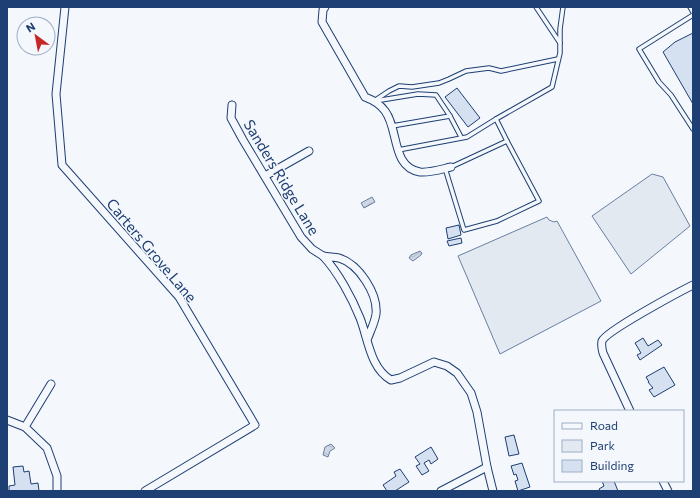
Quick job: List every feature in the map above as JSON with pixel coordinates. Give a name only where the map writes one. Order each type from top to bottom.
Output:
[{"type":"street","name":"Carters Grove Lane","points":[[65,7],[56,94],[62,165],[179,297],[255,425],[144,491]]},
{"type":"street","points":[[325,7],[323,10],[322,22],[365,97],[374,101],[385,110],[388,115],[398,150],[403,161],[409,167],[425,172],[448,168]]},
{"type":"street","name":"Sanders Ridge Lane","points":[[232,105],[231,118],[301,237],[312,249],[324,256],[330,263],[352,301],[360,318],[372,357],[385,377],[391,380],[400,378],[434,362],[447,366],[457,373],[470,393],[477,412],[487,467]]},
{"type":"street","points":[[265,176],[309,151]]},
{"type":"street","name":"Sanders Ridge Lane","points":[[324,256],[340,258],[354,267],[366,280],[373,294],[376,314],[367,340]]},
{"type":"street","points":[[630,410],[603,353],[602,341],[614,331],[664,300],[693,285]]},
{"type":"street","points":[[25,427],[51,384]]},
{"type":"street","points":[[7,420],[25,427],[47,448],[57,476],[57,491]]},
{"type":"street","points":[[441,491],[487,467],[493,491]]},
{"type":"street","points":[[664,482],[668,491]]},
{"type":"lane","points":[[536,7],[560,43]]},
{"type":"lane","points":[[398,150],[467,137],[552,87],[558,59],[560,29],[564,7]]},
{"type":"lane","points":[[690,7],[693,13],[639,49],[659,82],[671,95],[693,129]]},
{"type":"lane","points":[[374,101],[399,86],[412,87],[439,82],[449,79],[466,70],[488,68],[501,71],[558,59]]},
{"type":"lane","points":[[374,101],[418,94],[436,95],[450,116],[461,138]]},
{"type":"lane","points":[[391,126],[450,116]]},
{"type":"lane","points":[[496,119],[539,201],[497,221],[464,230],[448,168],[507,141]]},
{"type":"green space","points":[[652,174],[663,177],[690,226],[631,274],[592,216]]},
{"type":"green space","points":[[547,217],[549,220],[554,222],[557,221],[601,301],[500,354],[458,256]]},
{"type":"water","points":[[372,197],[375,202],[364,208],[361,203]]},
{"type":"water","points":[[420,251],[422,253],[421,255],[413,261],[409,258],[411,255]]},
{"type":"water","points":[[331,444],[335,448],[330,451],[328,457],[323,455],[325,447]]},
{"type":"building","points":[[693,33],[693,104],[663,52],[675,42]]},
{"type":"building","points":[[457,88],[480,118],[468,127],[445,97]]},
{"type":"building","points":[[459,225],[461,235],[448,239],[446,228]]},
{"type":"building","points":[[461,238],[462,243],[449,246],[447,241]]},
{"type":"building","points":[[643,338],[648,346],[658,340],[662,345],[640,360],[637,355],[641,353],[635,343]]},
{"type":"building","points":[[664,367],[675,385],[654,397],[649,390],[653,388],[646,377]]},
{"type":"building","points":[[514,435],[519,454],[509,456],[505,437]]},
{"type":"building","points":[[431,447],[438,459],[431,464],[429,460],[424,463],[429,471],[422,475],[416,466],[420,464],[415,457]]},
{"type":"building","points":[[522,463],[530,487],[518,491],[515,481],[518,480],[516,474],[514,475],[511,466]]},
{"type":"building","points":[[23,466],[24,472],[29,471],[31,484],[38,483],[39,491],[9,491],[9,486],[15,485],[13,467]]},
{"type":"building","points":[[400,469],[409,482],[395,491],[387,491],[383,485],[396,476],[394,472]]},
{"type":"building","points":[[602,482],[614,482],[618,491],[600,491],[599,489],[604,486]]}]
